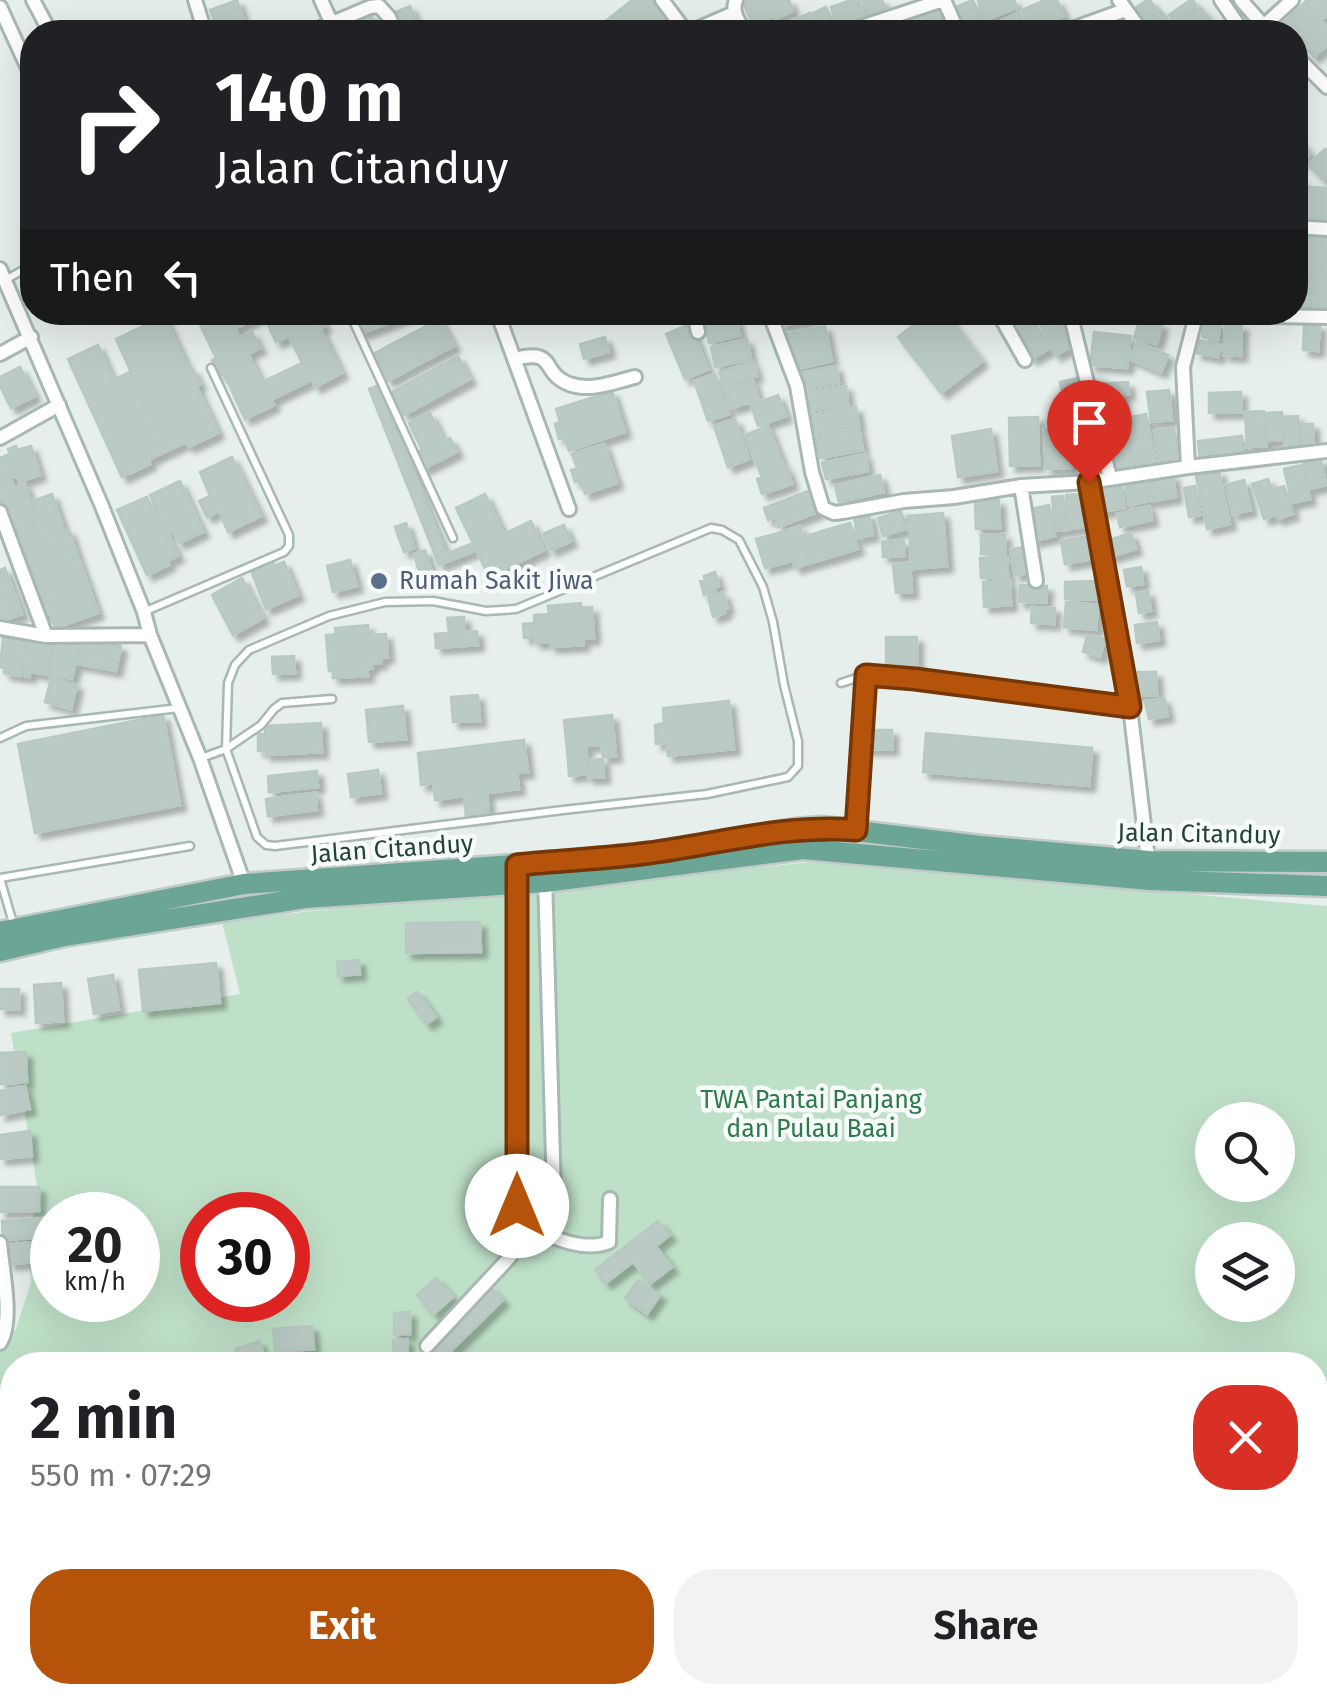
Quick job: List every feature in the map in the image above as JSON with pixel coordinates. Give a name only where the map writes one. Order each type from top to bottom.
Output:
[{"type":"main road","name":"Jalan Citanduy","points":[[545,872],[823,827],[1150,871],[1327,862]]},
{"type":"main road","name":"Jalan Citanduy","points":[[7,930],[244,884],[517,874],[804,849],[1327,886]]},
{"type":"main road","name":"Jalan Citanduy","points":[[0,951],[64,936],[305,898],[517,874]]},
{"type":"street","points":[[662,0],[678,20]]},
{"type":"street","points":[[882,20],[943,0]]},
{"type":"street","points":[[1273,20],[1292,0]]},
{"type":"street","points":[[1090,20],[1122,5]]},
{"type":"street","points":[[340,20],[370,6],[379,6],[390,20]]},
{"type":"street","points":[[0,7],[20,52]]},
{"type":"street","points":[[711,20],[735,7]]},
{"type":"street","points":[[16,43],[20,41]]},
{"type":"street","points":[[1308,68],[1327,87]]},
{"type":"street","points":[[3,274],[20,314]]},
{"type":"street","points":[[25,325],[144,612],[244,884]]},
{"type":"street","points":[[502,325],[569,509]]},
{"type":"street","points":[[697,325],[698,332]]},
{"type":"street","points":[[775,325],[796,386],[823,508],[834,513],[1021,486],[1089,482],[1327,451]]},
{"type":"street","points":[[1005,325],[1025,360]]},
{"type":"street","points":[[1073,325],[1110,478]]},
{"type":"street","points":[[1188,467],[1183,366],[1194,325]]},
{"type":"street","points":[[0,354],[30,337]]},
{"type":"street","points":[[514,359],[539,356],[566,383],[578,386],[593,388],[635,378]]},
{"type":"street","points":[[0,438],[59,405]]},
{"type":"street","points":[[1089,482],[1130,707],[1150,871]]},
{"type":"street","points":[[1021,486],[1036,581]]},
{"type":"street","points":[[0,512],[46,636]]},
{"type":"street","points":[[0,628],[46,636],[150,635]]},
{"type":"street","points":[[427,1346],[548,1217],[554,1195],[545,872]]},
{"type":"street","points":[[517,874],[517,1206],[533,1230],[566,1242],[604,1245],[609,1242],[610,1199]]},
{"type":"street","points":[[0,1243],[7,1322],[0,1343]]},
{"type":"lane","points":[[355,325],[453,538]]},
{"type":"lane","points":[[144,612],[284,552],[289,546],[289,536],[211,368]]},
{"type":"lane","points":[[711,528],[739,540],[764,588],[798,740],[798,766],[788,777],[707,794],[275,846],[266,845],[257,837],[226,748],[228,683],[235,665],[249,650],[329,616],[385,602],[433,601],[486,611],[516,609],[711,528]]},
{"type":"lane","points":[[841,683],[866,675],[915,679],[1130,707]]},
{"type":"lane","points":[[856,830],[866,675]]},
{"type":"lane","points":[[200,758],[226,748],[266,722],[282,703],[332,699]]},
{"type":"lane","points":[[0,738],[26,726],[180,708]]},
{"type":"lane","points":[[7,930],[0,877],[190,846]]},
{"type":"green space","name":"TWA Pantai Panjang dan Pulau Baai","points":[[812,862],[1327,906],[1327,1352],[0,1352],[16,1329],[30,1285],[30,1322],[160,1322],[160,1192],[37,1192],[11,1033],[240,994],[222,922]]},
{"type":"green space","name":"TWA Pantai Panjang dan Pulau Baai","points":[[30,1223],[30,1272],[26,1232]]},
{"type":"building","points":[[237,0],[244,20],[214,20],[210,10]]},
{"type":"building","points":[[632,0],[652,0],[668,20],[607,20]]},
{"type":"building","points":[[766,0],[773,16],[751,20],[742,1]]},
{"type":"building","points":[[768,0],[789,0],[793,11],[775,19]]},
{"type":"building","points":[[859,0],[865,18],[835,20],[831,7]]},
{"type":"building","points":[[862,0],[882,0],[886,9],[870,17]]},
{"type":"building","points":[[973,0],[981,20],[961,20],[956,7]]},
{"type":"building","points":[[978,0],[1014,0],[1017,8],[985,20]]},
{"type":"building","points":[[1045,0],[1057,0],[1064,16],[1026,20],[1022,10]]},
{"type":"building","points":[[1150,0],[1157,11],[1138,20],[1132,10]]},
{"type":"building","points":[[1190,0],[1197,6],[1178,20],[1169,15]]},
{"type":"building","points":[[1307,0],[1327,0],[1327,15],[1321,20]]},
{"type":"building","points":[[1305,2],[1321,20],[1308,32],[1308,20],[1285,20]]},
{"type":"building","points":[[938,5],[944,20],[923,20],[919,12]]},
{"type":"building","points":[[410,6],[416,20],[397,20],[394,13]]},
{"type":"building","points":[[826,7],[832,20],[816,20],[813,13]]},
{"type":"building","points":[[1201,8],[1210,20],[1185,20]]},
{"type":"building","points":[[1160,10],[1168,20],[1147,20]]},
{"type":"building","points":[[1019,12],[1023,20],[1003,20]]},
{"type":"building","points":[[810,13],[813,20],[793,20]]},
{"type":"building","points":[[1321,20],[1327,27],[1327,45],[1314,57],[1308,50],[1308,32]]},
{"type":"building","points":[[1325,149],[1327,176],[1323,180],[1308,165]]},
{"type":"building","points":[[1308,187],[1327,188],[1327,218],[1308,218]]},
{"type":"building","points":[[1308,236],[1327,237],[1326,272],[1308,271]]},
{"type":"building","points":[[1308,273],[1311,273],[1308,307]]},
{"type":"building","points":[[1312,274],[1327,274],[1327,306],[1312,306]]},
{"type":"building","points":[[145,325],[168,325],[189,370],[193,369],[200,384],[196,385],[218,433],[189,447],[186,442],[167,451],[116,339]]},
{"type":"building","points":[[200,325],[234,325],[240,338],[252,332],[260,348],[248,354],[262,382],[302,363],[289,336],[276,342],[268,325],[324,325],[320,328],[342,373],[315,387],[312,380],[271,400],[274,405],[245,419],[224,374],[220,375],[212,360],[216,358]]},
{"type":"building","points":[[357,325],[384,325],[360,334]]},
{"type":"building","points":[[428,325],[443,325],[454,346],[421,363],[407,336]]},
{"type":"building","points":[[690,325],[708,369],[685,379],[666,334]]},
{"type":"building","points":[[738,325],[740,335],[709,343],[705,326]]},
{"type":"building","points":[[913,325],[955,325],[982,361],[941,393],[898,337]]},
{"type":"building","points":[[1037,325],[1049,349],[1031,359],[1018,333]]},
{"type":"building","points":[[1041,325],[1062,325],[1044,333]]},
{"type":"building","points":[[1138,325],[1162,325],[1157,344],[1134,338]]},
{"type":"building","points":[[1204,325],[1220,325],[1218,340],[1202,337]]},
{"type":"building","points":[[1225,325],[1242,325],[1241,356],[1224,355]]},
{"type":"building","points":[[1304,325],[1320,325],[1318,351],[1303,350]]},
{"type":"building","points":[[825,326],[832,361],[793,370],[786,334]]},
{"type":"building","points":[[1065,326],[1074,346],[1055,355],[1046,336]]},
{"type":"building","points":[[1094,332],[1131,336],[1127,368],[1090,365]]},
{"type":"building","points":[[407,336],[421,363],[388,381],[373,354]]},
{"type":"building","points":[[605,337],[609,352],[584,359],[580,344]]},
{"type":"building","points":[[747,339],[751,359],[715,367],[711,347]]},
{"type":"building","points":[[1199,340],[1221,345],[1218,357],[1196,353]]},
{"type":"building","points":[[1137,342],[1168,355],[1161,372],[1130,359]]},
{"type":"building","points":[[98,345],[113,380],[130,372],[167,451],[122,477],[68,359]]},
{"type":"building","points":[[458,356],[470,379],[437,397],[425,374]]},
{"type":"building","points":[[753,362],[757,376],[724,386],[719,372]]},
{"type":"building","points":[[836,366],[839,383],[802,389],[800,373]]},
{"type":"building","points":[[20,367],[35,396],[11,408],[0,386],[0,377]]},
{"type":"building","points":[[425,374],[437,397],[404,415],[392,392]]},
{"type":"building","points":[[715,374],[729,414],[708,421],[694,381]]},
{"type":"building","points":[[1078,378],[1081,394],[1063,397],[1060,382]]},
{"type":"building","points":[[753,381],[759,400],[731,408],[725,389]]},
{"type":"building","points":[[1128,382],[1129,394],[1096,397],[1096,384]]},
{"type":"building","points":[[379,385],[446,554],[473,543],[476,550],[439,565],[369,389]]},
{"type":"building","points":[[846,386],[848,405],[807,411],[805,392]]},
{"type":"building","points":[[1169,390],[1172,420],[1151,422],[1147,392]]},
{"type":"building","points":[[612,391],[625,432],[569,451],[565,437],[559,439],[556,409]]},
{"type":"building","points":[[1241,392],[1241,412],[1209,413],[1209,393]]},
{"type":"building","points":[[778,395],[786,416],[758,426],[751,405]]},
{"type":"building","points":[[1085,395],[1089,413],[1072,417],[1068,400]]},
{"type":"building","points":[[1122,398],[1123,414],[1097,417],[1096,400]]},
{"type":"building","points":[[856,407],[859,426],[811,434],[808,415]]},
{"type":"building","points":[[1264,411],[1266,446],[1247,447],[1245,412]]},
{"type":"building","points":[[1282,412],[1283,440],[1267,441],[1265,413]]},
{"type":"building","points":[[430,413],[444,441],[450,438],[457,452],[423,469],[416,454],[422,450],[409,423]]},
{"type":"building","points":[[1146,414],[1156,465],[1136,469],[1126,418]]},
{"type":"building","points":[[1298,416],[1300,444],[1285,445],[1283,417]]},
{"type":"building","points":[[1038,417],[1039,465],[1010,466],[1009,418]]},
{"type":"building","points":[[1119,417],[1121,433],[1102,435],[1100,419]]},
{"type":"building","points":[[735,419],[749,459],[728,467],[714,426]]},
{"type":"building","points":[[1300,424],[1313,424],[1314,447],[1301,447]]},
{"type":"building","points":[[768,426],[784,466],[761,475],[745,435]]},
{"type":"building","points":[[1095,427],[1101,471],[1080,474],[1074,430]]},
{"type":"building","points":[[1069,428],[1071,468],[1046,469],[1044,429]]},
{"type":"building","points":[[1174,428],[1179,464],[1160,467],[1154,431]]},
{"type":"building","points":[[859,429],[863,450],[820,458],[816,437]]},
{"type":"building","points":[[991,429],[997,471],[958,477],[952,436]]},
{"type":"building","points":[[1127,436],[1133,469],[1113,472],[1107,440]]},
{"type":"building","points":[[1242,436],[1244,459],[1200,463],[1198,441]]},
{"type":"building","points":[[604,444],[617,483],[585,494],[581,480],[575,482],[571,470],[577,468],[572,454]]},
{"type":"building","points":[[16,446],[17,450],[31,446],[40,475],[19,482],[8,449]]},
{"type":"building","points":[[865,454],[868,471],[826,479],[822,463]]},
{"type":"building","points":[[7,455],[15,477],[0,482],[0,458]]},
{"type":"building","points":[[232,457],[261,516],[228,532],[219,511],[207,517],[199,501],[210,496],[200,472]]},
{"type":"building","points":[[1321,459],[1326,485],[1309,489],[1304,462]]},
{"type":"building","points":[[1302,465],[1310,499],[1292,503],[1284,469]]},
{"type":"building","points":[[787,468],[792,484],[762,494],[757,479]]},
{"type":"building","points":[[1219,471],[1230,524],[1207,529],[1196,476]]},
{"type":"building","points":[[880,475],[884,492],[839,502],[835,486]]},
{"type":"building","points":[[1173,475],[1176,497],[1153,501],[1149,478]]},
{"type":"building","points":[[1146,477],[1150,501],[1129,505],[1125,481]]},
{"type":"building","points":[[11,478],[15,488],[25,484],[29,497],[3,507],[0,482]]},
{"type":"building","points":[[1268,479],[1272,490],[1284,486],[1293,514],[1264,519],[1252,484]]},
{"type":"building","points":[[1244,480],[1251,510],[1233,514],[1226,485]]},
{"type":"building","points":[[180,481],[203,532],[179,543],[173,531],[168,534],[150,495]]},
{"type":"building","points":[[1121,483],[1125,508],[1100,512],[1096,487]]},
{"type":"building","points":[[1195,486],[1200,515],[1189,517],[1184,488]]},
{"type":"building","points":[[811,490],[818,512],[778,527],[775,517],[768,520],[764,508]]},
{"type":"building","points":[[52,494],[64,530],[40,538],[32,501]]},
{"type":"building","points":[[485,494],[504,534],[473,543],[456,508]]},
{"type":"building","points":[[1083,494],[1086,527],[1069,529],[1066,495]]},
{"type":"building","points":[[1063,496],[1067,530],[1055,531],[1052,497]]},
{"type":"building","points":[[29,497],[37,518],[34,523],[12,531],[3,507]]},
{"type":"building","points":[[147,497],[178,556],[147,575],[117,510]]},
{"type":"building","points":[[999,500],[1000,528],[976,529],[975,501]]},
{"type":"building","points":[[1049,505],[1055,536],[1033,541],[1027,510]]},
{"type":"building","points":[[1149,506],[1152,520],[1120,527],[1117,514]]},
{"type":"building","points":[[901,511],[906,529],[883,536],[878,518]]},
{"type":"building","points":[[943,513],[947,566],[912,569],[908,516]]},
{"type":"building","points":[[869,514],[873,535],[858,538],[854,517]]},
{"type":"building","points":[[531,521],[544,550],[489,577],[473,543]]},
{"type":"building","points":[[406,523],[414,548],[404,552],[395,527]]},
{"type":"building","points":[[850,523],[858,549],[832,557],[825,530]]},
{"type":"building","points":[[31,524],[40,547],[20,554],[12,531]]},
{"type":"building","points":[[564,525],[571,541],[551,550],[543,534]]},
{"type":"building","points":[[800,526],[805,545],[781,552],[775,534]]},
{"type":"building","points":[[69,530],[78,557],[47,568],[38,541]]},
{"type":"building","points":[[825,530],[832,557],[811,563],[803,537]]},
{"type":"building","points":[[1131,533],[1136,549],[1110,557],[1105,541]]},
{"type":"building","points":[[775,534],[784,563],[765,568],[756,539]]},
{"type":"building","points":[[1005,534],[1005,554],[981,554],[981,535]]},
{"type":"building","points":[[1094,535],[1098,558],[1065,564],[1061,541]]},
{"type":"building","points":[[904,540],[904,556],[883,557],[882,542]]},
{"type":"building","points":[[805,545],[811,563],[795,568],[793,560],[784,563],[781,552]]},
{"type":"building","points":[[40,547],[47,568],[28,576],[20,554]]},
{"type":"building","points":[[1026,547],[1030,573],[1015,575],[1011,549]]},
{"type":"building","points":[[425,550],[433,575],[421,579],[414,554]]},
{"type":"building","points":[[78,557],[86,579],[55,590],[47,568]]},
{"type":"building","points":[[1007,557],[1008,577],[981,578],[980,558]]},
{"type":"building","points":[[272,559],[275,566],[284,562],[298,595],[266,609],[250,568]]},
{"type":"building","points":[[350,560],[357,586],[333,592],[327,566]]},
{"type":"building","points":[[910,563],[912,592],[896,593],[893,565]]},
{"type":"building","points":[[1141,567],[1143,584],[1127,586],[1124,570]]},
{"type":"building","points":[[5,568],[14,593],[0,598],[0,570]]},
{"type":"building","points":[[47,568],[55,590],[35,597],[28,576]]},
{"type":"building","points":[[715,572],[719,586],[704,595],[700,581]]},
{"type":"building","points":[[242,578],[263,618],[233,635],[212,595]]},
{"type":"building","points":[[86,579],[98,613],[67,624],[55,590]]},
{"type":"building","points":[[1010,580],[1011,605],[984,607],[983,582]]},
{"type":"building","points":[[1096,581],[1096,599],[1065,599],[1065,582]]},
{"type":"building","points":[[1020,585],[1047,586],[1046,602],[1019,602]]},
{"type":"building","points":[[55,590],[67,624],[56,629],[50,614],[42,617],[35,597]]},
{"type":"building","points":[[1148,591],[1151,611],[1139,613],[1136,594]]},
{"type":"building","points":[[723,592],[728,608],[713,617],[709,601]]},
{"type":"building","points":[[15,594],[22,614],[0,622],[0,599]]},
{"type":"building","points":[[1066,602],[1098,605],[1096,630],[1064,627]]},
{"type":"building","points":[[581,603],[581,608],[592,607],[594,638],[583,639],[583,645],[551,647],[550,642],[535,643],[535,637],[524,638],[523,624],[534,623],[534,615],[549,614],[548,606]]},
{"type":"building","points":[[1032,607],[1055,608],[1054,624],[1031,623]]},
{"type":"building","points":[[464,617],[465,632],[477,631],[478,645],[436,648],[435,634],[449,633],[447,618]]},
{"type":"building","points":[[1157,622],[1159,640],[1137,643],[1135,625]]},
{"type":"building","points":[[368,625],[369,635],[386,634],[388,657],[371,664],[368,676],[333,678],[326,635],[336,634],[335,628]]},
{"type":"building","points":[[4,630],[27,635],[20,676],[4,673],[5,668],[0,667]]},
{"type":"building","points":[[1087,635],[1105,639],[1100,657],[1083,652]]},
{"type":"building","points":[[29,636],[52,641],[48,675],[21,675]]},
{"type":"building","points":[[886,637],[917,637],[917,670],[886,671]]},
{"type":"building","points":[[81,639],[99,642],[95,667],[77,664]]},
{"type":"building","points":[[54,640],[79,644],[72,679],[49,674]]},
{"type":"building","points":[[99,642],[121,646],[116,671],[95,667]]},
{"type":"building","points":[[294,656],[295,673],[273,674],[272,657]]},
{"type":"building","points":[[1131,672],[1156,672],[1157,695],[1131,695]]},
{"type":"building","points":[[51,678],[77,685],[71,709],[45,702]]},
{"type":"building","points":[[478,695],[480,721],[453,722],[451,697]]},
{"type":"building","points":[[1164,698],[1168,716],[1149,719],[1145,702]]},
{"type":"building","points":[[729,701],[734,749],[668,756],[666,743],[656,744],[655,725],[664,723],[663,708]]},
{"type":"building","points":[[403,706],[406,739],[369,742],[366,710]]},
{"type":"building","points":[[163,715],[180,805],[35,833],[18,744]]},
{"type":"building","points":[[612,715],[616,756],[603,757],[601,745],[586,746],[587,758],[568,760],[564,720]]},
{"type":"building","points":[[321,723],[322,752],[266,755],[266,750],[258,751],[258,734],[265,734],[265,726]]},
{"type":"building","points":[[866,730],[892,730],[892,749],[865,749]]},
{"type":"building","points":[[926,733],[1092,748],[1089,786],[923,772]]},
{"type":"building","points":[[524,740],[528,772],[517,773],[519,789],[487,793],[489,815],[466,818],[464,796],[435,800],[433,783],[421,785],[418,753]]},
{"type":"building","points":[[587,758],[589,774],[569,776],[568,760]]},
{"type":"building","points":[[603,759],[604,777],[589,778],[587,760]]},
{"type":"building","points":[[378,770],[381,793],[351,797],[348,774]]},
{"type":"building","points":[[317,771],[318,787],[269,792],[268,776]]},
{"type":"building","points":[[315,793],[317,810],[268,816],[266,799]]},
{"type":"building","points":[[480,922],[481,952],[406,953],[406,923]]},
{"type":"building","points":[[359,960],[360,974],[338,976],[337,962]]},
{"type":"building","points":[[216,963],[220,1003],[143,1011],[139,970]]},
{"type":"building","points":[[113,975],[119,1009],[94,1014],[88,979]]},
{"type":"building","points":[[61,983],[63,1021],[36,1023],[34,985]]},
{"type":"building","points":[[0,989],[19,989],[19,1009],[0,1009]]},
{"type":"building","points":[[417,992],[436,1017],[427,1024],[408,999]]},
{"type":"building","points":[[26,1052],[27,1082],[0,1084],[0,1053]]},
{"type":"building","points":[[25,1086],[30,1109],[0,1115],[0,1091]]},
{"type":"building","points":[[30,1131],[32,1156],[0,1159],[0,1135]]},
{"type":"building","points":[[0,1187],[39,1187],[39,1192],[30,1192],[30,1211],[0,1212]]},
{"type":"building","points":[[30,1219],[30,1238],[3,1240],[2,1221]]},
{"type":"building","points":[[658,1221],[670,1235],[656,1246],[672,1267],[650,1284],[633,1262],[606,1283],[595,1270]]},
{"type":"building","points":[[30,1242],[30,1262],[9,1264],[7,1245]]},
{"type":"building","points":[[436,1278],[453,1297],[434,1314],[417,1295]]},
{"type":"building","points":[[638,1280],[660,1295],[647,1314],[625,1298]]},
{"type":"building","points":[[490,1287],[503,1300],[450,1352],[434,1352],[429,1347]]},
{"type":"building","points":[[410,1312],[410,1334],[394,1334],[394,1313]]},
{"type":"building","points":[[312,1326],[314,1349],[275,1352],[273,1329]]},
{"type":"building","points":[[407,1339],[408,1352],[394,1352],[393,1340]]},
{"type":"building","points":[[259,1341],[263,1352],[236,1352],[235,1349]]},
{"type":"place","name":"Rumah Sakit Jiwa","points":[[379,581]]},
{"type":"route","points":[[517,1206],[517,865],[649,853],[795,829],[856,830],[866,675],[1130,707],[1089,482]]}]
